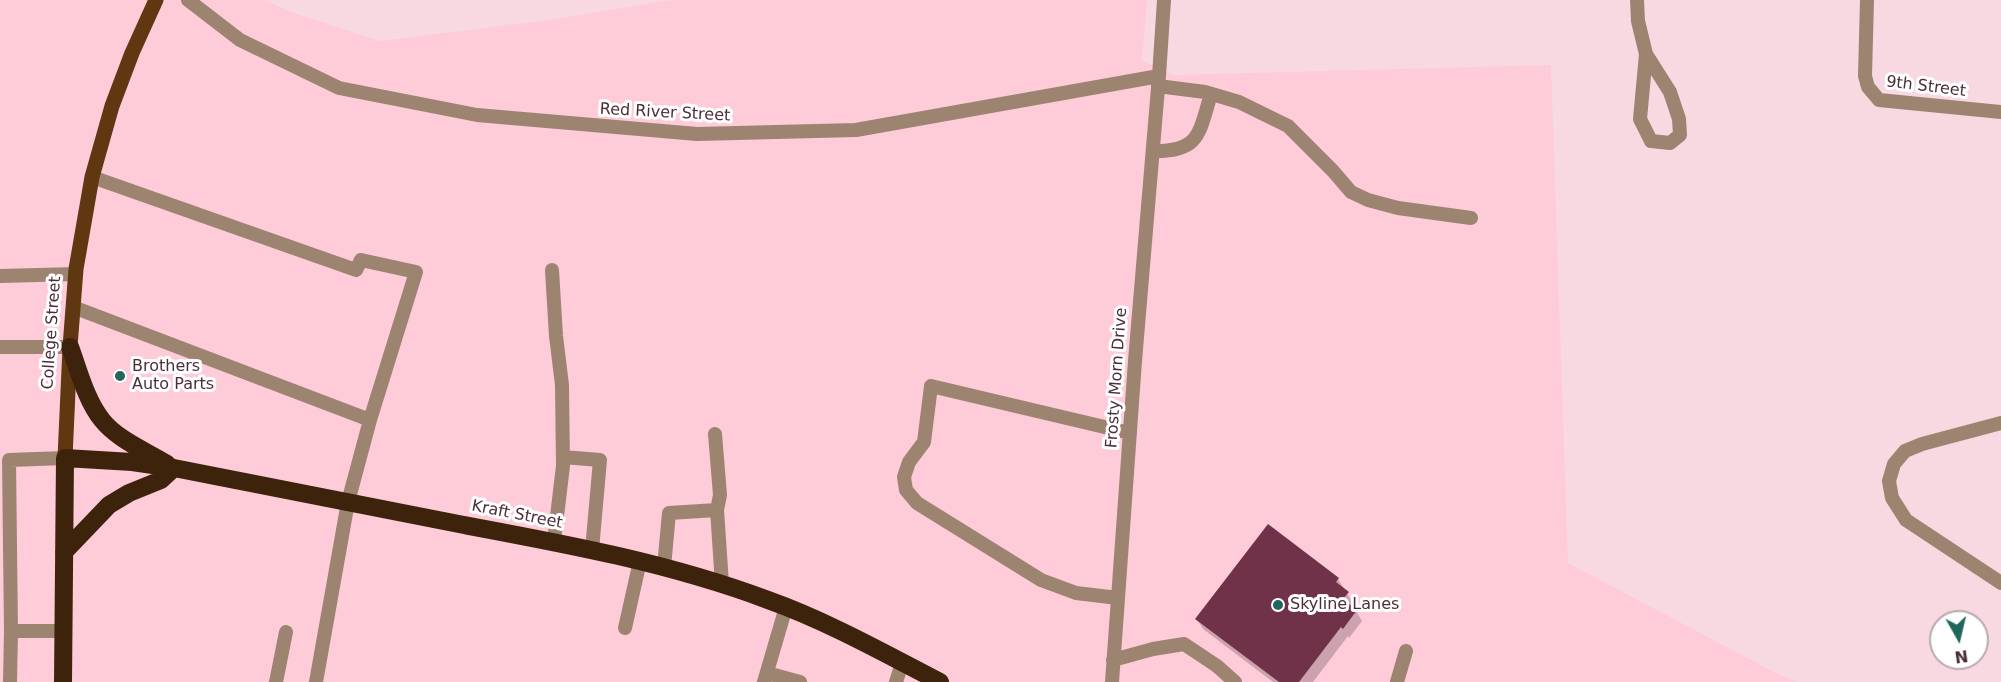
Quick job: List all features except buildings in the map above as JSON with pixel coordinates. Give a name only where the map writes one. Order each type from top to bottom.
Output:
[{"type":"highway","points":[[64,552],[109,505],[129,493],[161,480],[174,468],[119,435],[101,419],[84,386],[70,347]]},
{"type":"highway","name":"Kraft Street","points":[[65,458],[132,462],[174,468],[554,541],[664,567],[722,584],[786,607],[940,682]]},
{"type":"highway","name":"College Street","points":[[63,682],[65,458]]},
{"type":"main road","name":"College Street","points":[[65,458],[76,274],[92,177],[112,106],[132,53],[156,0]]},
{"type":"street","name":"Red River Street","points":[[188,0],[240,40],[339,88],[477,115],[697,134],[856,130],[1159,81],[1239,102],[1288,126],[1351,192],[1368,200],[1398,208],[1471,218]]},
{"type":"street","points":[[1159,81],[1164,0]]},
{"type":"street","points":[[1637,0],[1638,21],[1646,54],[1670,92],[1679,119],[1680,135],[1670,143],[1651,141],[1640,119],[1646,54]]},
{"type":"street","name":"9th Street","points":[[1868,0],[1864,76],[1868,87],[1879,100],[2001,112]]},
{"type":"street","name":"Frosty Morn Drive","points":[[1112,682],[1159,81]]},
{"type":"street","points":[[1153,151],[1171,151],[1191,144],[1201,128],[1211,94]]},
{"type":"street","points":[[92,177],[356,270],[361,260],[416,272],[370,420],[348,502],[316,682]]},
{"type":"street","points":[[552,270],[562,385],[563,457],[554,541]]},
{"type":"street","points":[[0,276],[76,274]]},
{"type":"street","points":[[73,307],[370,420]]},
{"type":"street","points":[[0,347],[70,347]]},
{"type":"street","points":[[1118,598],[1076,593],[1041,580],[917,503],[906,490],[904,477],[909,462],[924,442],[931,386],[1130,433]]},
{"type":"street","points":[[2001,423],[1922,444],[1905,451],[1894,464],[1889,480],[1892,498],[1906,520],[2001,583]]},
{"type":"street","points":[[715,434],[720,495],[717,510],[722,584]]},
{"type":"street","points":[[563,457],[600,460],[592,550]]},
{"type":"street","points":[[10,682],[6,628],[10,579],[10,514],[4,460],[65,458]]},
{"type":"street","points":[[0,501],[10,514]]},
{"type":"street","points":[[664,567],[669,513],[717,510]]},
{"type":"street","points":[[625,628],[640,561]]},
{"type":"street","points":[[0,567],[10,579]]},
{"type":"street","points":[[786,607],[765,677],[800,682]]},
{"type":"street","points":[[6,628],[64,631]]},
{"type":"street","points":[[276,682],[286,632]]},
{"type":"street","points":[[1113,660],[1153,649],[1184,644],[1217,666],[1235,682]]},
{"type":"street","points":[[1397,682],[1406,651]]},
{"type":"street","points":[[896,682],[902,663]]},
{"type":"shaded area","points":[[0,0],[264,0],[291,12],[380,41],[549,20],[671,0],[1147,0],[1142,61],[1173,75],[1551,65],[1568,563],[1796,682],[0,682]]},
{"type":"place","name":"Brothers Auto Parts","points":[[120,376]]},
{"type":"place","name":"Skyline Lanes","points":[[1278,605]]}]
